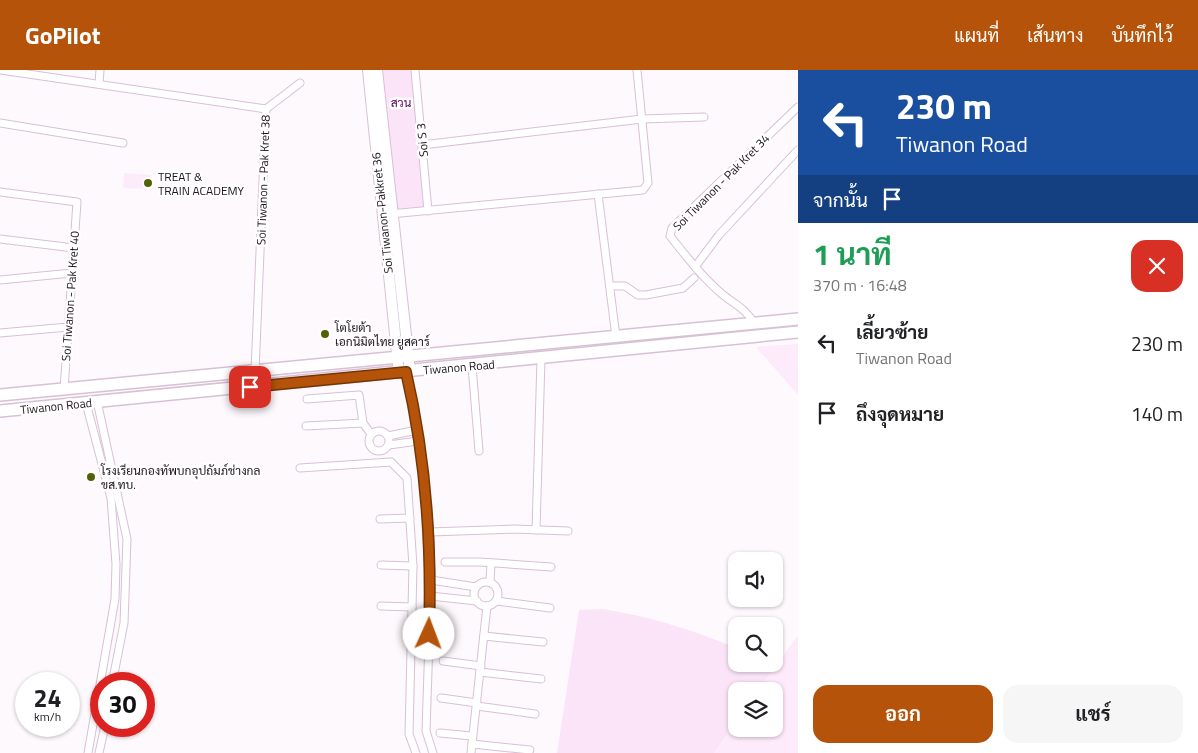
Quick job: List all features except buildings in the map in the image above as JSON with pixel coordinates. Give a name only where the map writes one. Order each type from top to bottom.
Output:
[{"type":"main road","name":"Tiwanon Road","points":[[0,396],[798,319]]},
{"type":"main road","name":"Tiwanon Road","points":[[0,411],[472,366],[798,332]]},
{"type":"main road","points":[[81,388],[88,402]]},
{"type":"street","name":"Soi Tiwanon - Pak Kret 38","points":[[1,70],[266,109],[255,371]]},
{"type":"street","points":[[99,84],[100,70]]},
{"type":"street","name":"Soi Tiwanon-Pakkret 36","points":[[368,70],[405,372]]},
{"type":"street","name":"Soi Tiwanon-Pakkret 36","points":[[377,70],[387,214]]},
{"type":"street","name":"Soi S 3","points":[[416,70],[428,211]]},
{"type":"street","points":[[387,214],[644,190],[648,183],[637,70]]},
{"type":"street","points":[[266,109],[300,84]]},
{"type":"street","name":"Soi Tiwanon - Pak Kret 34","points":[[754,323],[748,312],[722,295],[695,268],[670,236],[672,228],[797,110]]},
{"type":"street","points":[[422,145],[642,119],[704,117]]},
{"type":"street","points":[[0,123],[123,143]]},
{"type":"street","points":[[695,268],[719,235],[798,150]]},
{"type":"street","name":"Soi Tiwanon - Pak Kret 40","points":[[0,192],[77,202],[64,390]]},
{"type":"street","points":[[598,194],[616,337]]},
{"type":"street","points":[[0,239],[74,248]]},
{"type":"street","points":[[0,280],[72,273]]},
{"type":"street","points":[[610,286],[625,286],[638,295],[646,295],[683,288],[694,278]]},
{"type":"street","points":[[0,333],[68,327]]},
{"type":"street","points":[[536,530],[541,359]]},
{"type":"street","points":[[472,366],[479,452]]},
{"type":"street","points":[[405,372],[417,430],[430,532],[431,580],[426,731],[433,753]]},
{"type":"street","points":[[308,399],[359,395],[363,423],[371,434]]},
{"type":"street","points":[[88,402],[127,539],[124,623],[114,672]]},
{"type":"street","points":[[88,402],[111,498],[116,564],[115,599],[88,753]]},
{"type":"street","points":[[306,426],[363,423]]},
{"type":"street","points":[[389,445],[388,436],[380,430],[371,434],[368,440],[370,446],[375,450],[381,451],[407,478],[413,566],[409,734],[416,753]]},
{"type":"street","points":[[388,436],[417,430]]},
{"type":"street","points":[[381,451],[389,445],[418,441]]},
{"type":"street","points":[[300,468],[391,462]]},
{"type":"street","points":[[380,519],[410,518]]},
{"type":"street","points":[[430,532],[568,531]]},
{"type":"street","points":[[445,562],[552,567]]},
{"type":"street","points":[[490,582],[491,563]]},
{"type":"street","points":[[381,565],[413,566]]},
{"type":"street","points":[[431,580],[476,587]]},
{"type":"street","points":[[477,601],[474,594],[476,587],[482,582],[490,582],[498,590],[496,601]]},
{"type":"street","points":[[430,596],[477,601],[487,606]]},
{"type":"street","points":[[487,606],[496,601],[550,608]]},
{"type":"street","points":[[381,606],[412,607]]},
{"type":"street","points":[[470,753],[487,606]]},
{"type":"street","points":[[484,636],[543,642]]},
{"type":"street","points":[[442,661],[541,679]]},
{"type":"street","points":[[441,698],[535,714]]},
{"type":"street","points":[[440,733],[530,750]]},
{"type":"street","points":[[100,753],[102,737]]},
{"type":"shaded area","points":[[124,173],[151,175],[150,189],[123,188]]},
{"type":"shaded area","points":[[798,344],[798,395],[756,347]]},
{"type":"shaded area","points":[[798,635],[798,753],[714,753],[728,733],[728,737],[783,737],[783,682],[764,682],[772,672],[783,672],[783,656]]},
{"type":"green space","name":"สวน","points":[[381,70],[415,70],[428,211],[396,213]]},
{"type":"green space","points":[[603,609],[671,624],[728,645],[728,672],[771,672],[764,682],[728,682],[728,733],[714,753],[557,753],[579,610]]},
{"type":"place","name":"TREAT & TRAIN ACADEMY","points":[[148,183]]},
{"type":"place","name":"โตโยต้า เอกนิมิตไทย ยูสคาร์","points":[[325,334]]},
{"type":"place","name":"โรงเรียนกองทัพบกอุปถัมภ์ช่างกล ขส.ทบ.","points":[[91,477]]},
{"type":"route","points":[[250,387],[406,372],[417,430],[430,532],[429,634]]}]
